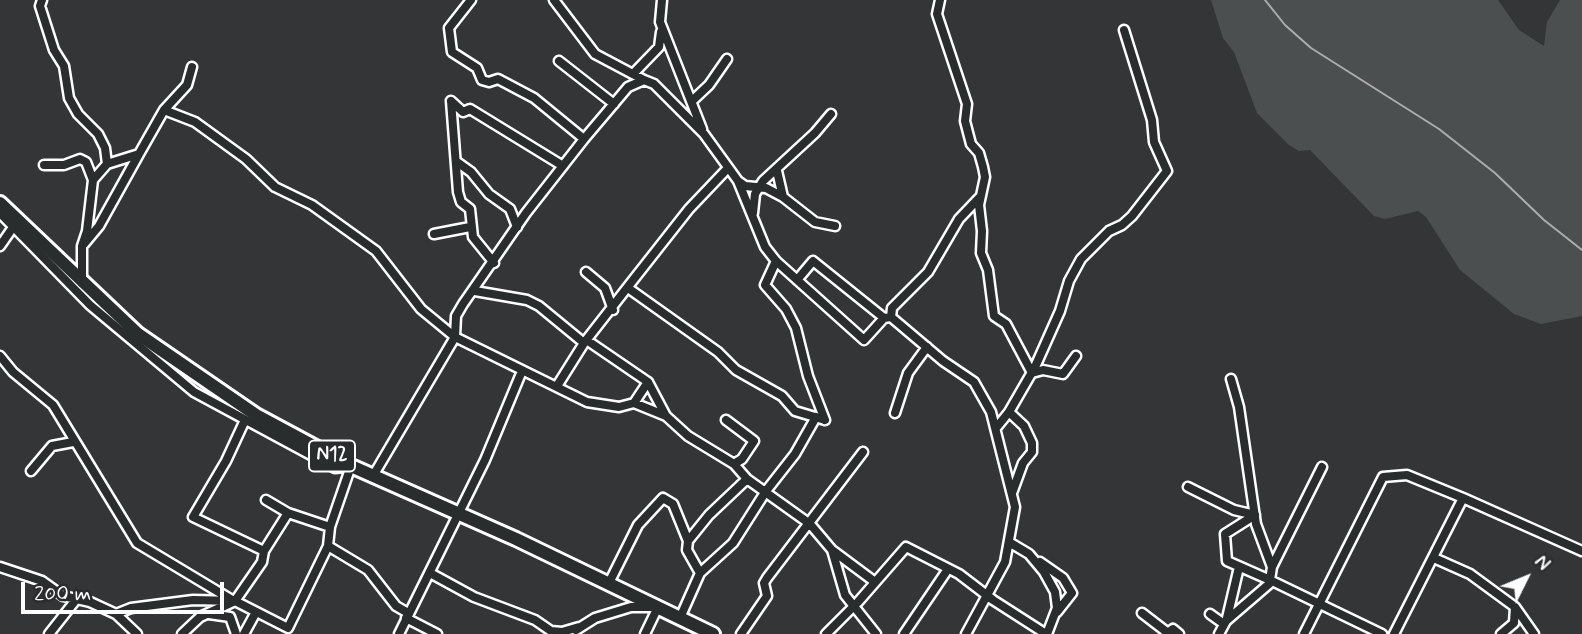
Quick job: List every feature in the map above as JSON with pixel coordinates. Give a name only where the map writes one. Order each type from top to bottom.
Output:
[{"type":"main road","name":"N12","points":[[0,203],[16,223],[138,334],[191,373],[256,415],[351,467],[458,513],[713,634]]},
{"type":"street","points":[[42,0],[40,6],[54,50],[64,66],[69,98],[78,114],[98,134],[105,148],[107,163]]},
{"type":"street","points":[[471,0],[449,28],[452,52],[477,68],[482,80],[489,82],[498,79],[534,98],[584,139]]},
{"type":"street","points":[[554,0],[595,54],[654,84],[704,134],[738,181],[765,247],[776,261],[864,340],[888,318],[892,309],[928,272],[952,228],[981,195]]},
{"type":"street","points":[[633,74],[659,47],[662,0]]},
{"type":"street","points":[[940,0],[937,15],[967,104],[965,121],[971,144],[982,159],[985,177],[981,195],[981,253],[988,270],[994,316],[1006,324],[1032,373]]},
{"type":"street","points":[[660,22],[704,134]]},
{"type":"street","points":[[996,429],[1032,373],[1081,259],[1109,231],[1122,225],[1167,171],[1154,142],[1153,120],[1124,30]]},
{"type":"street","points":[[692,102],[709,85],[727,60]]},
{"type":"street","points":[[559,61],[614,104]]},
{"type":"street","points":[[82,246],[99,226],[163,110],[187,85],[192,67]]},
{"type":"street","points":[[373,476],[455,337],[456,317],[517,227],[584,139],[628,87],[644,80]]},
{"type":"street","points":[[494,263],[473,237],[470,209],[461,202],[458,192],[451,101],[463,112],[470,109],[564,166]]},
{"type":"street","points":[[163,110],[195,122],[246,159],[275,187],[312,205],[376,251],[421,309],[455,337],[602,407],[634,403],[666,416]]},
{"type":"street","points":[[752,214],[758,189],[831,114]]},
{"type":"street","points":[[93,180],[107,163],[139,154]]},
{"type":"street","points":[[44,165],[64,165],[80,159],[86,162],[93,180],[87,231],[82,246],[82,283]]},
{"type":"street","points":[[457,162],[471,172],[489,194],[510,209],[517,227]]},
{"type":"street","points":[[557,386],[586,342],[689,209],[728,168]]},
{"type":"street","points":[[777,171],[783,197]]},
{"type":"street","points":[[738,181],[758,189],[766,188],[783,197],[815,222],[835,226]]},
{"type":"street","points":[[0,214],[16,223],[90,305],[194,392],[335,468],[351,467],[330,527],[328,546],[288,628],[235,601],[137,543],[73,442],[53,405],[13,372],[0,356]]},
{"type":"street","points":[[0,246],[16,223]]},
{"type":"street","points":[[434,234],[470,227]]},
{"type":"street","points":[[628,288],[719,352],[736,370],[782,396],[794,411],[825,420],[808,376],[796,328],[786,309],[765,285],[776,261]]},
{"type":"street","points":[[797,280],[813,261],[974,382],[992,412],[1015,507],[1005,562],[966,634]]},
{"type":"street","points":[[586,272],[605,288],[612,310]]},
{"type":"street","points":[[475,291],[527,300],[540,306],[586,342],[648,382],[666,416],[688,436],[734,464],[747,479],[810,524],[832,550],[875,582]]},
{"type":"street","points":[[895,413],[908,373],[927,347]]},
{"type":"street","points":[[1032,373],[1043,370],[1063,374],[1076,356]]},
{"type":"street","points":[[399,634],[485,460],[522,371]]},
{"type":"street","points":[[1231,379],[1239,407],[1255,515],[1272,567]]},
{"type":"street","points":[[634,403],[648,382]]},
{"type":"street","points":[[1009,412],[1024,426],[1032,443],[1032,452],[1023,463],[1012,494]]},
{"type":"street","points":[[680,618],[700,573],[733,543],[766,491],[795,454],[816,417]]},
{"type":"street","points":[[245,420],[193,517],[264,551]]},
{"type":"street","points":[[726,420],[754,441],[742,459],[734,464]]},
{"type":"street","points":[[31,471],[52,446],[73,442]]},
{"type":"street","points":[[741,634],[767,596],[764,583],[767,578],[863,452]]},
{"type":"street","points":[[1225,623],[1269,584],[1272,567],[1322,467]]},
{"type":"street","points":[[1304,634],[1383,477],[1407,474],[1582,551]]},
{"type":"street","points":[[688,541],[709,515],[747,479]]},
{"type":"street","points":[[1188,487],[1234,509],[1255,515]]},
{"type":"street","points":[[609,583],[638,525],[663,498],[673,504],[688,541],[687,550],[700,573]]},
{"type":"street","points":[[1394,634],[1463,498]]},
{"type":"street","points":[[266,500],[288,513],[330,527]]},
{"type":"street","points":[[182,634],[207,614],[235,601],[262,562],[264,551],[288,513]]},
{"type":"street","points":[[1255,515],[1225,534],[1227,561],[1381,634]]},
{"type":"street","points":[[1009,542],[1063,578],[1072,593],[1053,617]]},
{"type":"street","points":[[328,546],[368,570],[397,606],[437,634]]},
{"type":"street","points":[[826,634],[854,607],[905,547],[959,574],[986,595],[1047,634],[1057,608],[1055,592],[1044,572],[1029,554]]},
{"type":"street","points":[[832,550],[845,595],[876,634]]},
{"type":"street","points":[[1434,558],[1470,574],[1515,607],[1534,634]]},
{"type":"street","points":[[1219,634],[1225,623],[1239,566]]},
{"type":"street","points":[[0,568],[42,581],[75,601],[90,602],[116,614],[137,634]]},
{"type":"street","points":[[904,634],[948,569]]},
{"type":"street","points":[[430,573],[474,597],[535,620],[551,631],[576,631],[595,618],[631,607],[658,607],[645,634]]},
{"type":"street","points":[[116,614],[131,608],[193,600],[235,601]]},
{"type":"street","points":[[49,634],[75,601]]},
{"type":"street","points":[[1502,634],[1514,623],[1515,607]]},
{"type":"street","points":[[244,634],[256,612]]},
{"type":"street","points":[[1142,613],[1167,633],[1173,629],[1178,634]]},
{"type":"street","points":[[207,614],[230,617],[236,634]]},
{"type":"street","points":[[1210,614],[1225,623]]},
{"type":"shaded area","points":[[1211,0],[1498,0],[1519,30],[1544,46],[1547,22],[1560,0],[1582,0],[1582,316],[1541,324],[1514,314],[1460,270],[1426,217],[1418,211],[1385,219],[1374,216],[1310,150],[1299,151],[1289,145],[1257,113],[1234,52],[1223,38]]},
{"type":"waterway","points":[[1265,0],[1285,25],[1311,48],[1439,129],[1495,173],[1544,220],[1582,250]]}]
